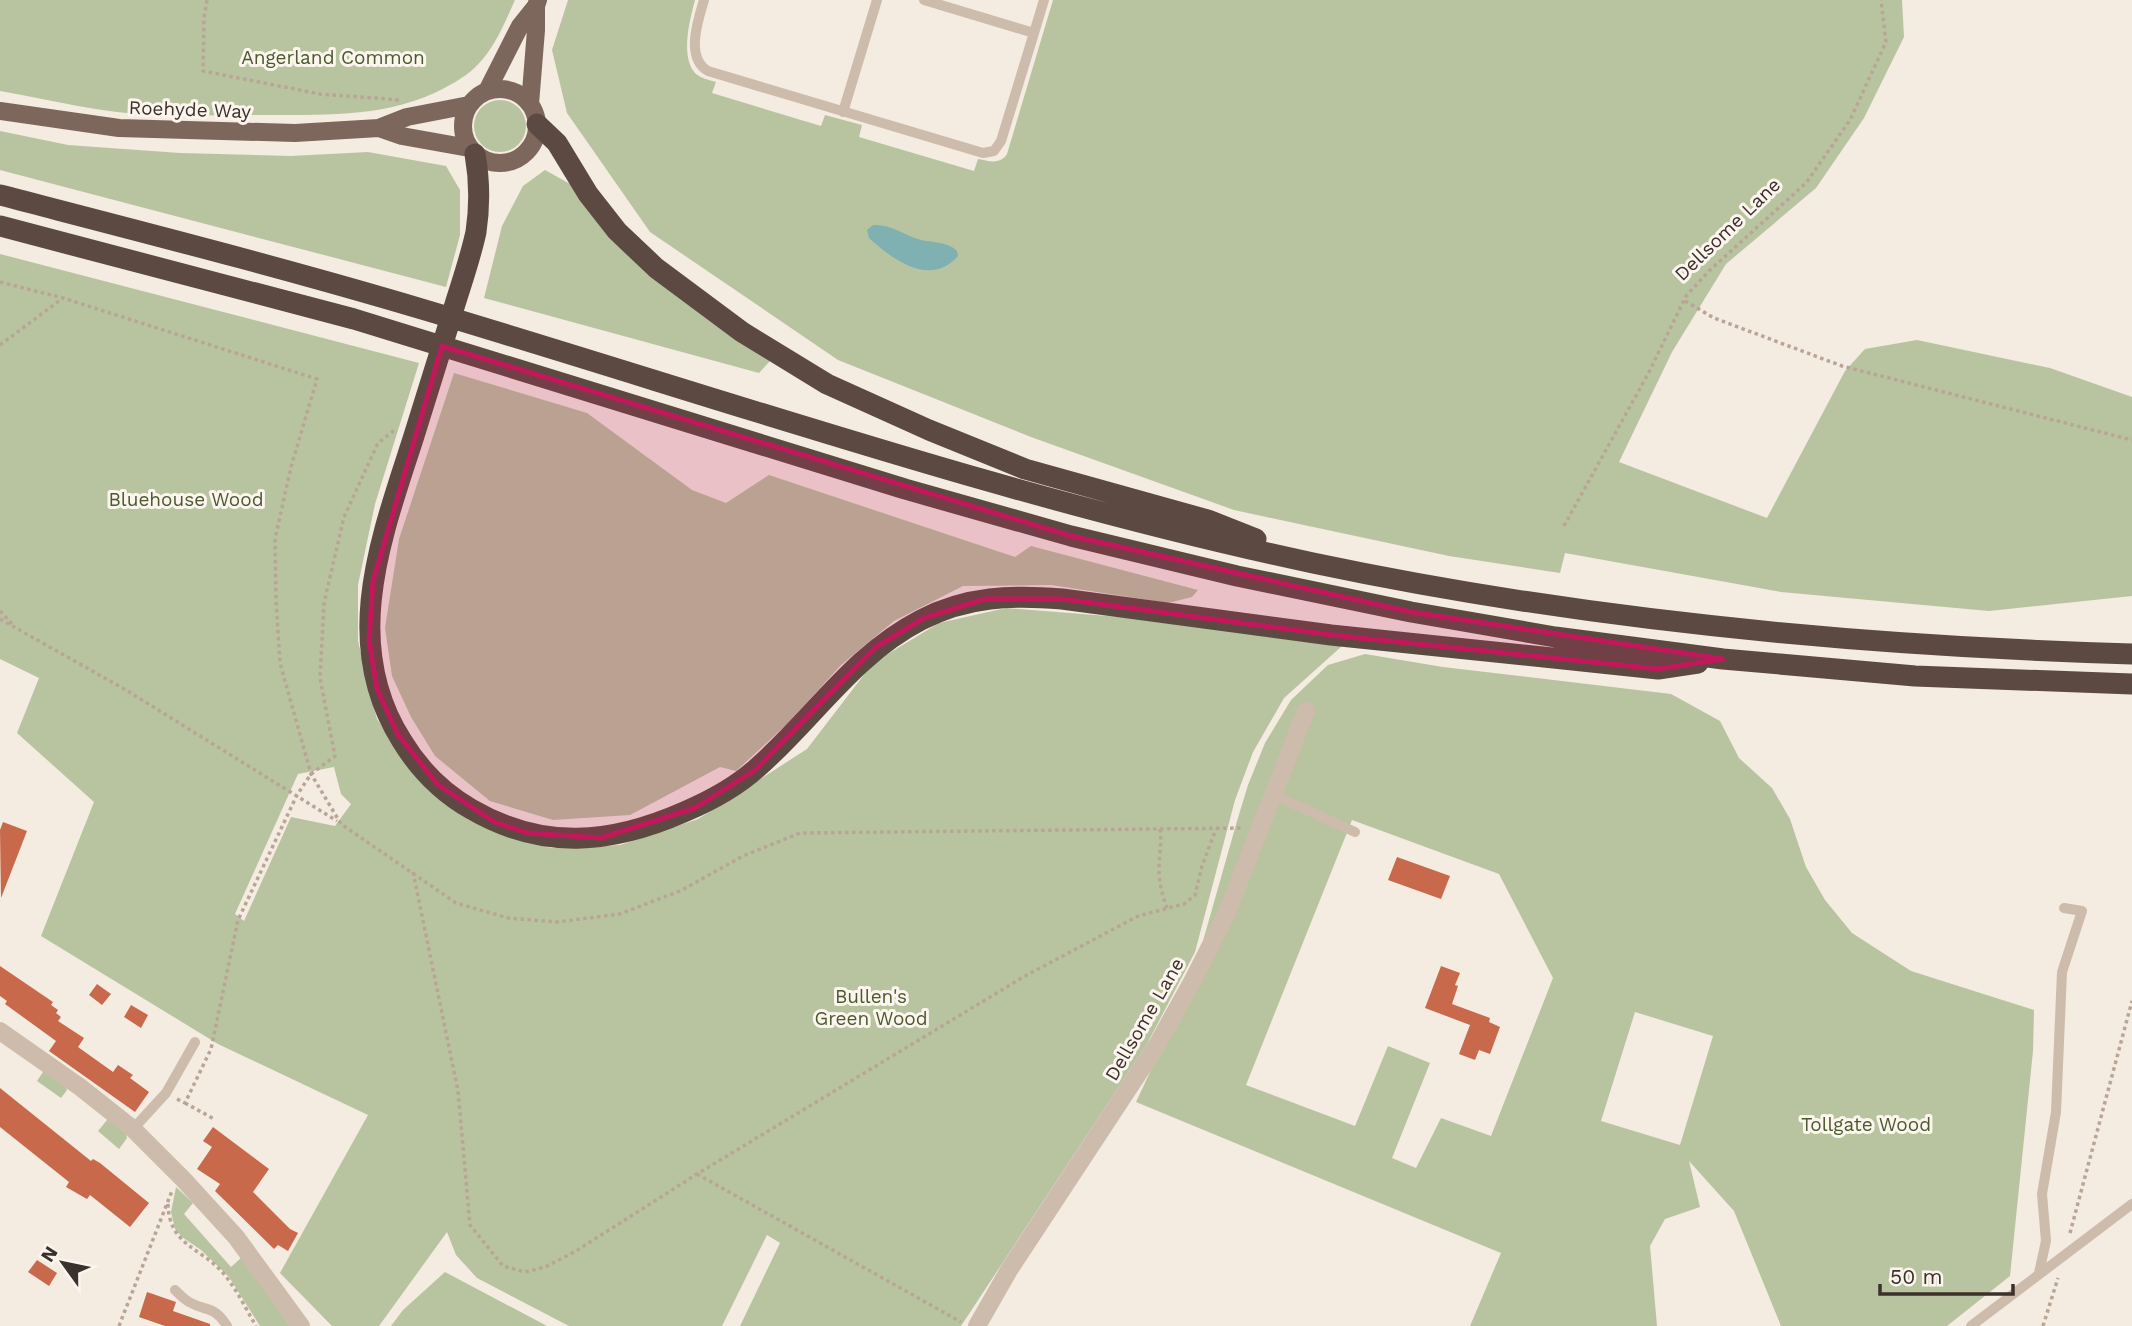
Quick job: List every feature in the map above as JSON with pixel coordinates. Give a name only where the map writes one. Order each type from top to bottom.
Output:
[{"type":"highway","points":[[534,114],[557,143],[588,194],[617,231],[656,268],[742,332],[827,384],[929,430],[1026,469],[1208,520],[1313,563]]},
{"type":"highway","points":[[472,151],[480,179],[480,205],[472,249],[384,530],[369,610],[372,664],[386,714],[414,760],[447,793],[494,822],[527,833],[559,838],[601,838],[660,823],[695,808],[754,771],[875,648],[924,618],[952,607],[985,599],[1018,596],[1062,598],[1331,635],[1658,669],[1723,659]]},
{"type":"highway","points":[[0,195],[420,308],[997,485],[1139,523],[1313,563],[1448,589],[1593,612],[1787,635],[2005,650],[2132,654]]},
{"type":"highway","points":[[0,226],[354,319],[905,489],[1071,536],[1237,576],[1412,612],[1555,637],[1723,659],[1915,676],[2132,684]]},
{"type":"main road","points":[[487,91],[520,26],[537,3]]},
{"type":"main road","points":[[534,114],[522,96],[511,90],[487,91],[469,105],[464,115],[464,138],[472,151],[495,163],[516,160],[532,145],[536,135],[534,114],[537,3]]},
{"type":"main road","name":"Roehyde Way","points":[[0,111],[119,128],[295,133],[379,128],[407,117],[469,105]]},
{"type":"main road","name":"Roehyde Way","points":[[379,128],[402,136],[472,151]]},
{"type":"street","name":"Dellsome Lane","points":[[977,1326],[1009,1270],[1157,1045],[1226,915],[1306,711]]},
{"type":"street","points":[[0,1031],[80,1087],[133,1129],[236,1237],[301,1326]]},
{"type":"lane","points":[[704,0],[695,38],[697,56],[702,68],[983,153],[994,151],[1001,141],[1044,0]]},
{"type":"lane","points":[[844,112],[877,0]]},
{"type":"lane","points":[[924,0],[1034,33]]},
{"type":"lane","points":[[1274,795],[1355,832]]},
{"type":"lane","points":[[2039,1273],[2046,1241],[2042,1194],[2056,1112],[2062,972],[2082,911],[2064,908]]},
{"type":"lane","points":[[133,1129],[166,1093],[195,1042]]},
{"type":"lane","points":[[1971,1326],[2132,1204]]},
{"type":"lane","points":[[175,1290],[189,1302],[212,1309],[227,1326]]},
{"type":"path","points":[[207,0],[203,72],[320,94],[399,100]]},
{"type":"path","name":"Dellsome Lane","points":[[1564,526],[1649,372],[1686,296],[1710,270],[1806,183],[1850,120],[1886,42],[1881,0]]},
{"type":"path","points":[[0,282],[63,298],[317,379],[291,467],[275,539],[280,663],[311,774],[341,824]]},
{"type":"path","points":[[0,345],[63,298]]},
{"type":"path","points":[[1685,301],[1714,318],[1842,366],[2132,440]]},
{"type":"path","points":[[185,1103],[211,1049],[238,920],[297,795],[311,774],[335,756],[320,678],[324,603],[344,517],[378,443],[397,429]]},
{"type":"path","points":[[0,611],[15,627]]},
{"type":"path","points":[[0,619],[126,690],[297,795],[456,903],[508,918],[556,922],[620,914],[682,890],[743,856],[800,833],[1262,827]]},
{"type":"path","points":[[1160,829],[1161,894],[1167,908]]},
{"type":"path","points":[[413,872],[458,1091],[470,1225],[503,1266],[525,1272],[545,1267],[576,1251],[697,1174],[1025,976],[1138,916],[1184,904],[1195,895],[1202,866],[1216,829]]},
{"type":"path","points":[[2043,1326],[2132,1001]]},
{"type":"path","points":[[166,1093],[214,1119]]},
{"type":"path","points":[[697,1174],[969,1326]]},
{"type":"path","points":[[119,1326],[175,1184]]},
{"type":"path","points":[[168,1205],[171,1227],[178,1237],[205,1256],[224,1274],[256,1326]]},
{"type":"highlighted area","points":[[442,346],[1071,536],[1411,612],[1723,659],[1658,669],[1331,635],[1062,599],[985,599],[924,618],[875,648],[754,771],[695,808],[601,838],[527,833],[494,822],[438,785],[398,735],[377,689],[369,640],[373,581]]},
{"type":"green space","name":"Angerland Common","points":[[0,0],[515,0],[495,41],[475,68],[443,89],[394,107],[318,115],[153,115],[76,106],[0,91]]},
{"type":"green space","points":[[568,0],[695,0],[688,37],[688,57],[695,73],[716,82],[712,93],[821,126],[825,115],[862,125],[859,137],[974,171],[978,159],[998,161],[1007,154],[1053,0],[1902,0],[1904,37],[1864,118],[1816,188],[1726,264],[1672,352],[1619,462],[1767,518],[1845,371],[1865,349],[1917,340],[2050,368],[2132,397],[2132,596],[1989,611],[1781,592],[1565,553],[1560,573],[1449,556],[1234,510],[1031,437],[838,360],[650,232],[567,113],[552,50]]},
{"type":"green space","points":[[500,100],[510,102],[518,108],[524,116],[524,136],[518,144],[510,150],[500,152],[490,150],[482,144],[476,136],[474,126],[476,116],[482,108],[490,102]]},
{"type":"green space","points":[[0,131],[68,145],[180,153],[291,156],[368,152],[446,166],[460,190],[460,235],[446,287],[0,170]]},
{"type":"green space","points":[[545,170],[572,185],[771,360],[759,373],[484,298],[502,226],[523,186]]},
{"type":"green space","name":"Bullen's Green Wood","points":[[0,254],[419,363],[375,504],[358,585],[358,641],[377,719],[420,781],[482,826],[551,848],[620,845],[698,819],[807,749],[873,663],[939,623],[1006,608],[1158,620],[1342,646],[1284,698],[1253,752],[1235,800],[1195,952],[1147,1044],[961,1326],[740,1326],[780,1243],[767,1235],[722,1326],[569,1326],[477,1278],[456,1255],[447,1232],[379,1326],[332,1326],[280,1273],[368,1115],[218,1044],[41,936],[94,802],[17,733],[39,678],[0,659]],"holes":[[[334,767],[341,794],[351,804],[335,826],[291,817],[244,921],[235,914],[298,774]]]},
{"type":"green space","points":[[454,373],[587,413],[692,490],[726,503],[769,475],[1015,557],[1031,546],[1198,590],[1192,597],[1168,603],[1051,585],[963,586],[894,621],[841,665],[788,723],[736,771],[720,767],[630,815],[553,820],[490,801],[435,756],[411,717],[392,676],[385,628],[399,539]]},
{"type":"green space","name":"Tollgate Wood","points":[[1365,654],[1443,667],[1671,694],[1720,721],[1739,758],[1772,788],[1790,819],[1806,867],[1825,900],[1852,933],[1911,971],[2034,1010],[2033,1051],[2010,1276],[1947,1326],[1781,1326],[1734,1211],[1689,1161],[1700,1207],[1665,1219],[1650,1246],[1657,1326],[1470,1326],[1501,1253],[1136,1102],[1190,987],[1248,785],[1265,743],[1291,700],[1328,665]],"holes":[[[1352,820],[1499,874],[1553,978],[1491,1136],[1441,1118],[1416,1168],[1392,1158],[1430,1063],[1388,1046],[1355,1126],[1246,1085]],[[1635,1012],[1713,1036],[1680,1145],[1601,1121]]]},
{"type":"green space","points":[[46,1071],[65,1085],[67,1090],[61,1098],[37,1081]]},
{"type":"green space","points":[[107,1120],[126,1134],[127,1138],[119,1149],[98,1131]]},
{"type":"green space","points":[[176,1187],[193,1203],[184,1214],[231,1267],[241,1258],[290,1326],[260,1326],[229,1277],[175,1229],[171,1212]]},
{"type":"green space","points":[[445,1272],[547,1326],[391,1326],[403,1310]]},
{"type":"water","points":[[873,225],[886,226],[921,240],[949,245],[957,251],[958,256],[936,270],[912,267],[869,238],[867,230]]},
{"type":"building","points":[[3,822],[27,831],[1,898],[0,830]]},
{"type":"building","points":[[1397,857],[1450,876],[1441,899],[1388,880]]},
{"type":"building","points":[[0,966],[53,1002],[51,1005],[58,1010],[56,1013],[61,1017],[58,1021],[84,1038],[78,1047],[113,1072],[118,1065],[133,1075],[130,1078],[149,1092],[135,1112],[49,1051],[56,1041],[5,1004],[7,1001],[0,996]]},
{"type":"building","points":[[1441,966],[1460,973],[1452,1004],[1490,1018],[1489,1022],[1500,1027],[1490,1054],[1479,1050],[1475,1060],[1459,1054],[1470,1025],[1425,1008]]},
{"type":"building","points":[[97,984],[111,994],[102,1005],[89,995]]},
{"type":"building","points":[[131,1005],[148,1015],[141,1028],[124,1017]]},
{"type":"building","points":[[0,1088],[91,1161],[93,1159],[100,1163],[149,1203],[130,1227],[90,1195],[87,1199],[66,1187],[69,1182],[0,1127]]},
{"type":"building","points":[[213,1127],[269,1169],[253,1192],[290,1229],[298,1233],[288,1251],[278,1245],[274,1249],[215,1191],[220,1184],[197,1169],[212,1147],[203,1141]]},
{"type":"building","points":[[37,1260],[57,1273],[49,1286],[28,1272]]},
{"type":"building","points":[[147,1292],[176,1302],[173,1311],[210,1326],[165,1326],[139,1317]]},
{"type":"park label","name":"Bluehouse Wood","points":[[186,499]]}]
